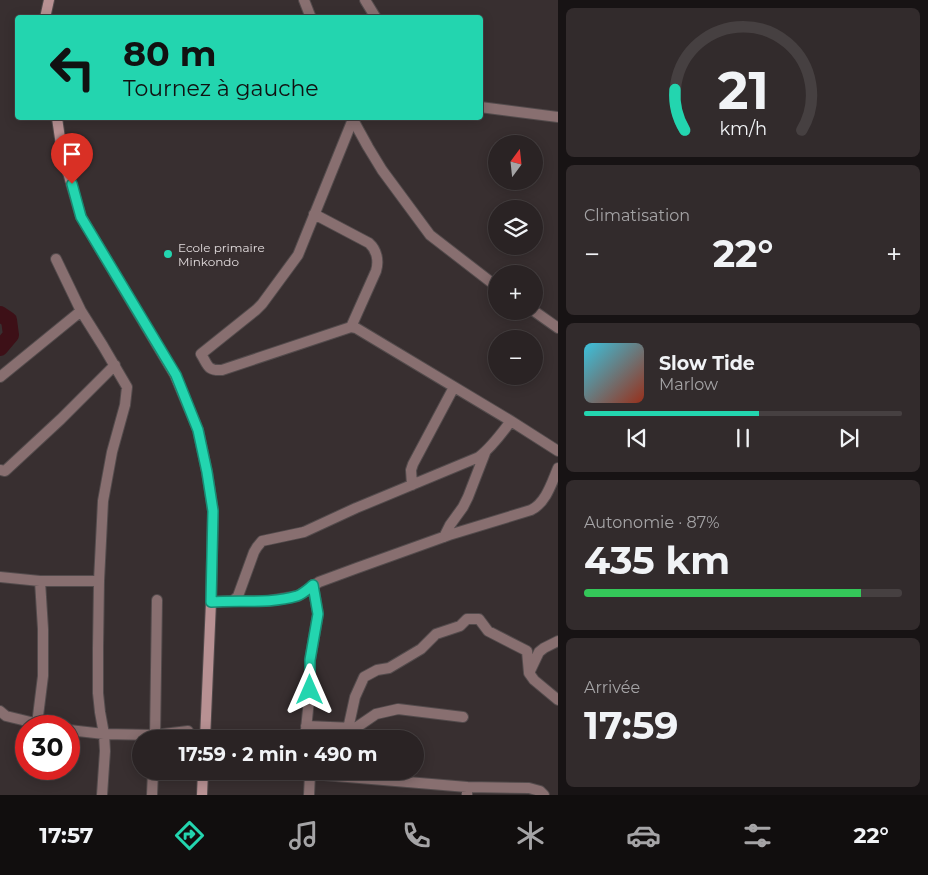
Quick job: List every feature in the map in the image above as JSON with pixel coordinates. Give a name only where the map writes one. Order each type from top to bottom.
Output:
[{"type":"main road","points":[[46,15],[49,0]]},
{"type":"main road","points":[[57,120],[62,152],[81,217],[176,375],[198,430],[213,511],[205,730]]},
{"type":"main road","points":[[202,795],[203,780]]},
{"type":"street","points":[[304,0],[310,15]]},
{"type":"street","points":[[366,0],[374,15]]},
{"type":"street","points":[[483,107],[558,117]]},
{"type":"street","points":[[351,120],[298,255],[262,304],[201,354],[209,368],[222,370],[351,326],[558,451]]},
{"type":"street","points":[[353,120],[382,170],[430,234],[488,280]]},
{"type":"street","points":[[314,214],[369,243],[373,246],[377,256],[376,271],[351,326]]},
{"type":"street","points":[[56,259],[81,311],[127,387],[125,405],[105,486],[104,502],[100,581],[98,693],[105,751],[102,795]]},
{"type":"street","points":[[0,377],[81,311]]},
{"type":"street","points":[[543,317],[558,328]]},
{"type":"street","points":[[0,470],[6,470],[115,365]]},
{"type":"street","points":[[412,485],[411,470],[413,464],[454,387]]},
{"type":"street","points":[[232,601],[238,596],[254,552],[262,541],[304,532],[356,508],[479,457],[486,452],[511,421]]},
{"type":"street","points":[[444,537],[450,525],[463,508],[486,452]]},
{"type":"street","points":[[211,602],[268,601],[298,596],[313,585],[378,560],[531,510],[536,508],[545,496],[558,468]]},
{"type":"street","points":[[545,496],[558,490]]},
{"type":"street","points":[[0,578],[40,581],[100,581]]},
{"type":"street","points":[[40,581],[43,629],[42,715]]},
{"type":"street","points":[[306,730],[310,690],[310,660],[318,614],[313,585]]},
{"type":"street","points":[[155,730],[158,600]]},
{"type":"street","points":[[348,729],[355,696],[364,677],[373,671],[389,668],[421,649],[436,634],[460,626],[467,619],[479,618],[488,631],[527,651],[539,652]]},
{"type":"street","points":[[529,673],[539,652],[558,642]]},
{"type":"street","points":[[527,651],[529,673],[534,680],[558,700]]},
{"type":"street","points":[[306,726],[348,729],[357,727],[376,714],[398,708],[463,717]]},
{"type":"street","points":[[0,711],[6,716],[15,718]]},
{"type":"street","points":[[80,731],[132,736]]},
{"type":"street","points":[[152,795],[153,780]]},
{"type":"street","points":[[306,780],[309,795]]},
{"type":"street","points":[[368,780],[467,791],[529,788],[540,791],[544,795]]},
{"type":"waterway","points":[[0,314],[9,320],[11,335],[0,348]]},
{"type":"place","name":"Ecole primaire Minkondo","points":[[168,254]]},
{"type":"route","points":[[72,184],[81,217],[176,375],[198,430],[213,511],[211,602],[268,601],[298,596],[313,585],[318,614],[310,660],[310,690]]}]
